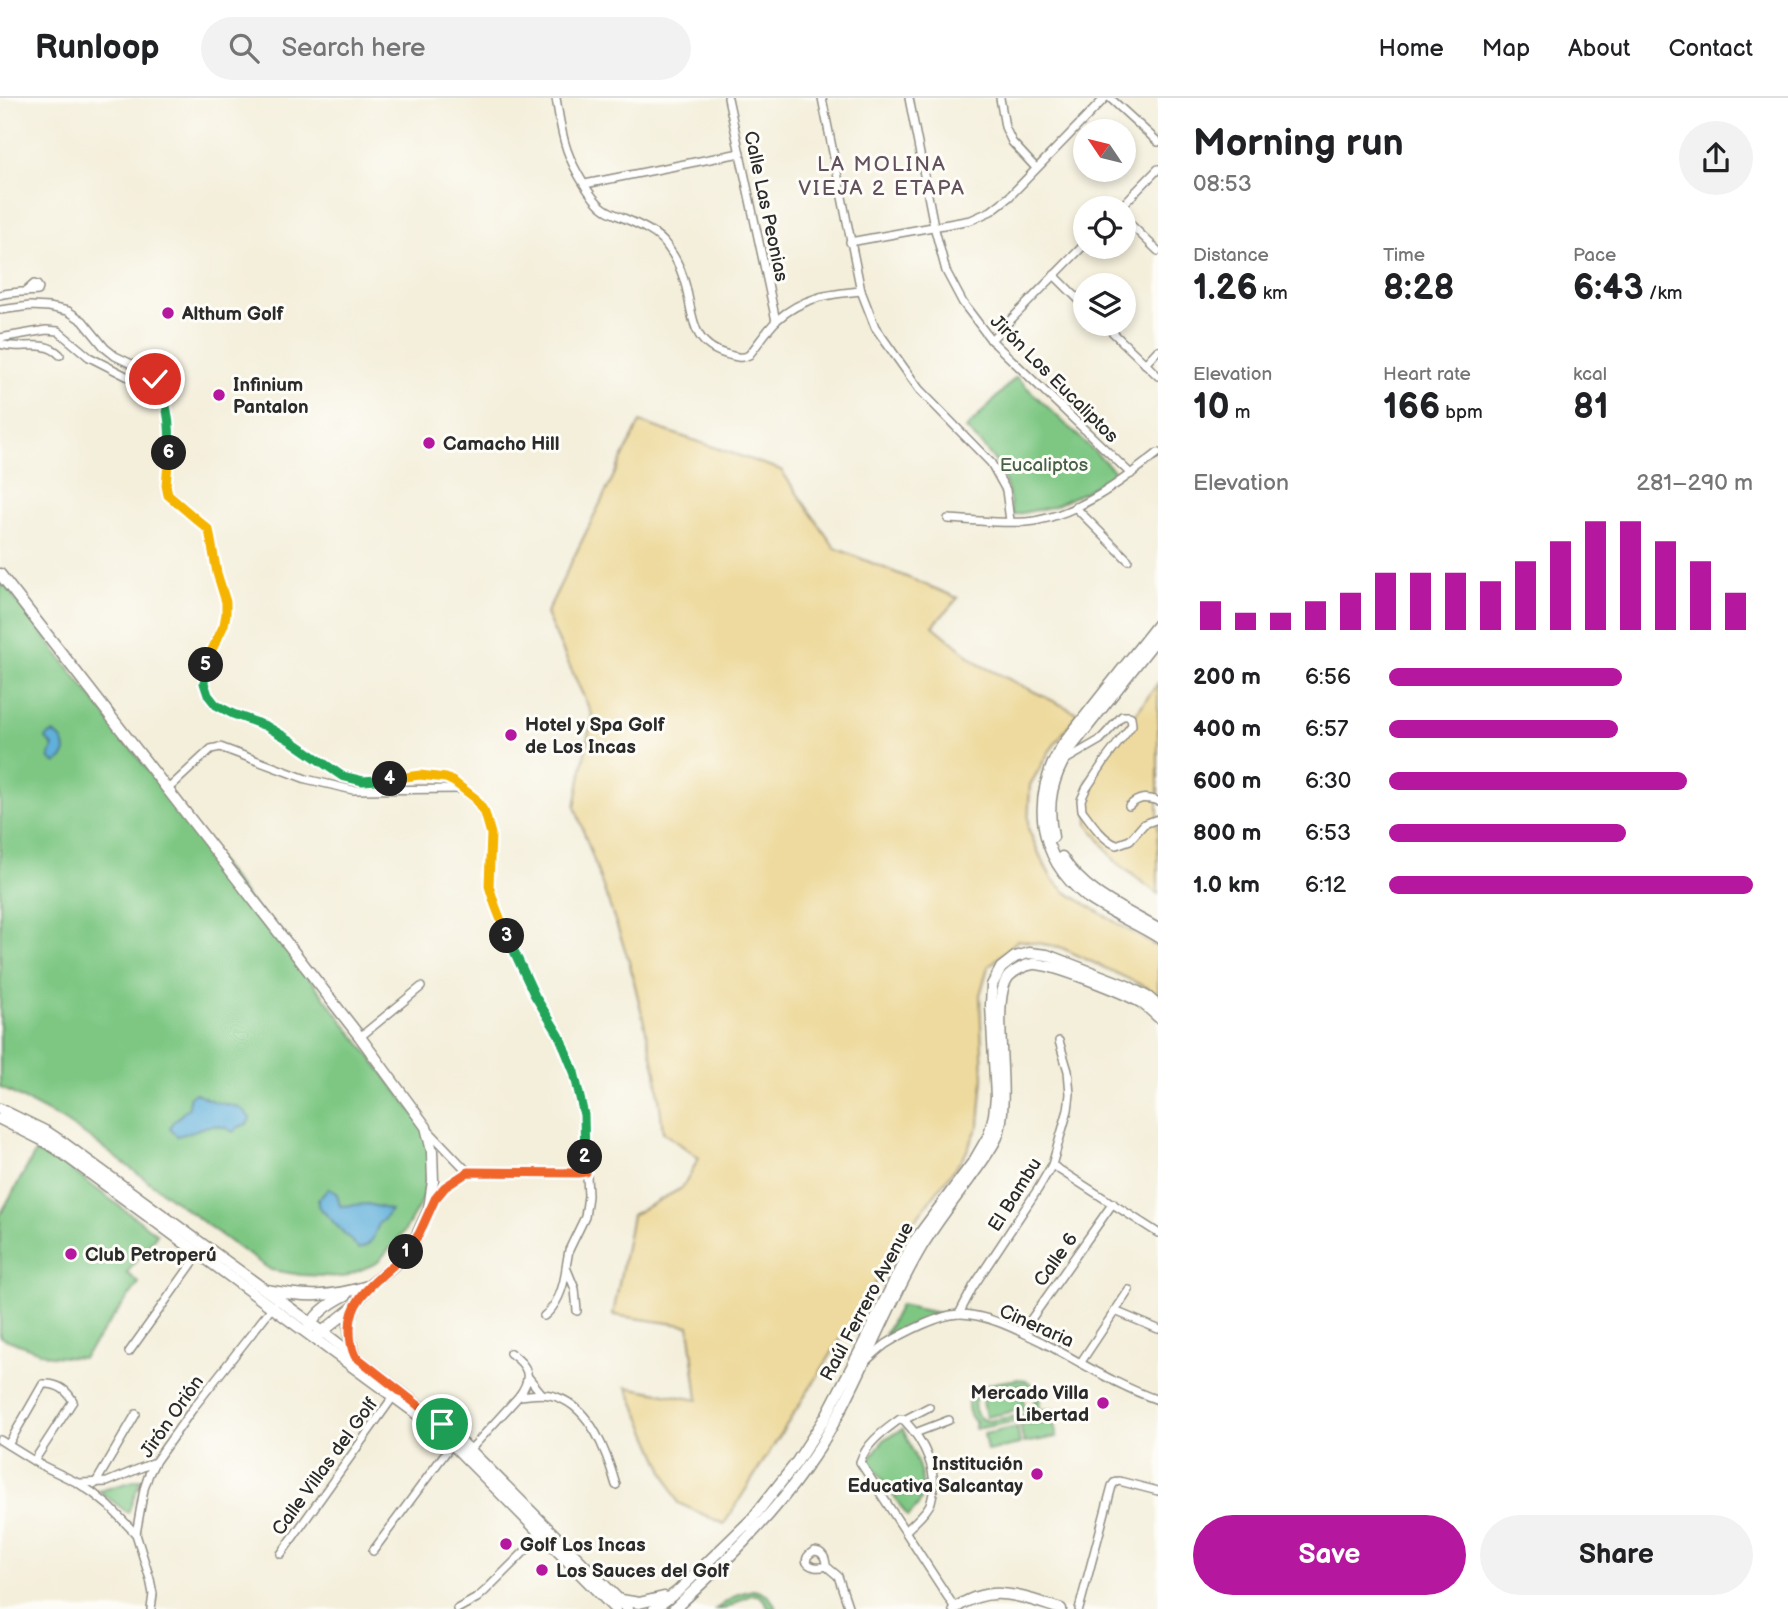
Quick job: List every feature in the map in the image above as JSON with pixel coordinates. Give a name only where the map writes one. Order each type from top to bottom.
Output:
[{"type":"street","points":[[556,98],[568,151],[585,184],[600,206],[650,231],[666,243],[682,274],[695,328],[701,340],[710,348],[744,358],[776,321],[802,303],[827,294],[861,291]]},
{"type":"street","name":"Calle Las Peonias","points":[[728,98],[776,321]]},
{"type":"street","points":[[822,98],[861,291],[875,327],[903,369],[936,408],[991,463],[1006,490],[1010,521]]},
{"type":"street","name":"Jirón Los Eucaliptos","points":[[909,98],[934,226],[946,271],[962,303],[991,340],[1131,474]]},
{"type":"street","points":[[1000,98],[1005,127],[1012,142],[1036,169]]},
{"type":"street","points":[[850,242],[971,220],[991,211],[1009,197],[1105,98]]},
{"type":"street","points":[[1110,98],[1158,142]]},
{"type":"street","points":[[585,184],[740,153]]},
{"type":"street","points":[[1132,196],[1158,169]]},
{"type":"street","points":[[1136,230],[1158,251]]},
{"type":"street","points":[[991,340],[1073,256]]},
{"type":"street","points":[[1054,275],[1073,294]]},
{"type":"street","points":[[0,295],[4,292],[25,292]]},
{"type":"street","points":[[0,310],[30,306],[68,311],[83,321],[105,348],[144,370],[162,389],[169,416],[170,444],[166,485],[168,495],[209,530],[226,602],[224,625],[206,663],[204,683],[208,695],[216,705],[266,726],[342,776],[372,782],[420,775],[446,778],[475,798],[485,813],[491,834],[489,886],[495,905],[535,996],[559,1035],[574,1072],[584,1115],[588,1196],[585,1217],[569,1250],[564,1284],[550,1311],[544,1316]]},
{"type":"street","points":[[0,338],[47,330],[58,331],[89,357],[140,383],[165,400]]},
{"type":"street","points":[[1116,336],[1158,376]]},
{"type":"street","points":[[0,344],[8,347],[46,346],[55,349],[60,355]]},
{"type":"street","points":[[1145,364],[1158,350]]},
{"type":"street","points":[[948,519],[1034,521],[1057,514],[1093,499],[1158,453]]},
{"type":"street","points":[[1075,507],[1128,560]]},
{"type":"street","points":[[0,574],[360,1037],[426,1127],[468,1172]]},
{"type":"street","points":[[1158,624],[1054,758],[1047,775],[1041,806],[1046,836],[1069,881],[1090,899],[1158,937]]},
{"type":"street","points":[[1158,636],[1070,748],[1055,779],[1049,806],[1052,835],[1062,859],[1076,877],[1094,891],[1158,929]]},
{"type":"street","points":[[1062,763],[1100,740],[1122,716],[1129,716],[1132,725],[1086,789],[1080,805],[1102,836],[1116,845],[1125,843],[1144,824],[1158,819]]},
{"type":"street","points":[[167,789],[211,749],[220,747],[306,779],[353,790],[462,789]]},
{"type":"street","points":[[1129,806],[1143,797],[1158,802]]},
{"type":"street","name":"Raúl Ferrero Avenue","points":[[674,1609],[682,1594],[751,1519],[796,1463],[825,1418],[913,1243],[974,1161],[989,1135],[995,1115],[996,1097],[992,985],[1001,968],[1015,957],[1029,953],[1047,955],[1127,986],[1158,1006]]},
{"type":"street","name":"Raúl Ferrero Avenue","points":[[654,1609],[682,1594],[757,1527],[804,1470],[865,1362],[923,1245],[997,1137],[1004,1097],[1001,993],[1008,976],[1031,964],[1047,966],[1121,993],[1143,1004],[1158,1017]]},
{"type":"street","points":[[360,1037],[421,987]]},
{"type":"street","name":"El Bambu","points":[[959,1314],[972,1287],[1052,1165],[1070,1094],[1068,1071],[1059,1041]]},
{"type":"street","points":[[0,1109],[65,1144],[262,1289],[275,1304]]},
{"type":"street","points":[[0,1119],[58,1150],[199,1254],[314,1332],[434,1427],[598,1592],[628,1609]]},
{"type":"street","points":[[426,1127],[432,1151],[433,1181],[429,1209]]},
{"type":"street","points":[[1052,1165],[1158,1233]]},
{"type":"street","points":[[355,1356],[349,1324],[355,1305],[370,1285],[398,1262],[413,1244],[429,1209],[445,1187],[468,1172],[586,1172]]},
{"type":"street","name":"Calle 6","points":[[1022,1332],[1113,1203]]},
{"type":"street","points":[[129,1352],[199,1254]]},
{"type":"street","points":[[566,1267],[575,1289],[577,1311]]},
{"type":"street","points":[[262,1289],[309,1296],[332,1295],[370,1285]]},
{"type":"street","points":[[314,1332],[331,1304],[355,1290]]},
{"type":"street","points":[[1081,1362],[1129,1290]]},
{"type":"street","points":[[275,1304],[282,1296],[290,1294]]},
{"type":"street","name":"Jirón Orión","points":[[151,1609],[153,1594],[150,1579],[136,1534],[144,1489],[155,1462],[194,1407],[275,1304]]},
{"type":"street","points":[[314,1332],[355,1305]]},
{"type":"street","points":[[1115,1311],[1158,1328]]},
{"type":"street","name":"Cineraria","points":[[865,1362],[900,1337],[927,1324],[959,1314],[990,1320],[1022,1332],[1137,1393],[1158,1401]]},
{"type":"street","points":[[314,1332],[355,1356],[431,1415],[470,1450],[617,1604]]},
{"type":"street","points":[[510,1353],[519,1359],[528,1377],[542,1394]]},
{"type":"street","points":[[470,1450],[519,1396],[526,1387],[528,1377]]},
{"type":"street","points":[[8,1445],[43,1384],[51,1383],[68,1392],[74,1401],[34,1461]]},
{"type":"street","points":[[519,1396],[542,1394],[558,1397],[573,1405],[595,1429],[616,1485]]},
{"type":"street","name":"Calle Villas del Golf","points":[[281,1554],[393,1397]]},
{"type":"street","points":[[929,1406],[904,1420],[900,1419],[881,1433],[864,1451],[860,1462],[954,1609],[973,1597],[993,1593],[1015,1595],[1061,1609]]},
{"type":"street","points":[[95,1484],[136,1414]]},
{"type":"street","points":[[904,1420],[925,1449],[934,1476],[930,1502],[906,1531]]},
{"type":"street","points":[[915,1433],[950,1420]]},
{"type":"street","points":[[0,1440],[93,1493],[136,1534]]},
{"type":"street","points":[[373,1551],[452,1444]]},
{"type":"street","points":[[78,1483],[107,1482],[155,1462]]},
{"type":"street","points":[[1079,1609],[1114,1483],[1119,1481],[1158,1491]]},
{"type":"street","points":[[457,1609],[485,1591],[541,1535]]},
{"type":"street","points":[[826,1566],[838,1576],[849,1609]]},
{"type":"street","points":[[598,1592],[607,1609]]},
{"type":"street","points":[[617,1604],[639,1604],[682,1594],[680,1609]]},
{"type":"green space","name":"Eucaliptos","points":[[1016,377],[1116,472],[1084,492],[1052,507],[1012,515],[1003,476],[985,449],[966,429]]},
{"type":"green space","points":[[0,579],[421,1122],[431,1153],[424,1197],[404,1232],[377,1263],[344,1277],[301,1275],[271,1270],[91,1139],[61,1119],[0,1087]]},
{"type":"green space","name":"Club Petroperú","points":[[39,1146],[157,1234],[127,1273],[139,1283],[83,1358],[50,1356],[0,1337],[0,1215]]},
{"type":"green space","points":[[900,1305],[939,1313],[889,1335],[885,1334]]},
{"type":"green space","points":[[1019,1379],[1030,1383],[1037,1390],[1040,1399],[1038,1411],[1053,1409],[1054,1414],[975,1429],[976,1423],[968,1408],[971,1395],[982,1387],[997,1382]],"holes":[[[1021,1385],[1026,1387],[1034,1398],[1031,1411],[1020,1416],[988,1421],[980,1418],[974,1403],[978,1396],[992,1390]]]},
{"type":"green space","points":[[1021,1388],[1025,1409],[986,1417],[982,1396]]},
{"type":"green space","points":[[1053,1420],[1057,1437],[1024,1443],[1020,1426]]},
{"type":"green space","points":[[1017,1427],[1020,1444],[987,1451],[984,1434]]},
{"type":"green space","points":[[903,1429],[923,1486],[919,1504],[908,1517],[869,1460],[886,1438]]},
{"type":"green space","points":[[141,1479],[128,1513],[99,1491]]},
{"type":"green space","points":[[753,1590],[768,1596],[776,1609],[769,1609],[759,1596],[754,1595],[727,1608],[716,1609],[738,1594]]},
{"type":"sand","points":[[640,422],[781,470],[835,548],[958,598],[933,626],[980,665],[1078,713],[1049,752],[1030,785],[1028,828],[1052,879],[1066,892],[1158,948],[1158,996],[1148,988],[1060,947],[1018,940],[988,967],[980,995],[983,1078],[979,1125],[965,1155],[911,1225],[724,1524],[678,1503],[627,1387],[698,1400],[689,1326],[613,1315],[632,1215],[682,1188],[699,1158],[663,1132],[656,1072],[629,961],[575,807],[592,715],[546,614]]},
{"type":"sand","points":[[1158,683],[1158,894],[1116,862],[1088,824],[1087,781]]},
{"type":"water","points":[[53,733],[61,739],[65,749],[64,756],[57,763],[49,758],[53,746],[46,739]]},
{"type":"water","points":[[195,1093],[240,1108],[250,1119],[247,1124],[233,1132],[212,1126],[177,1136],[170,1129],[172,1123],[189,1107],[189,1097]]},
{"type":"water","points":[[329,1188],[337,1194],[340,1206],[368,1204],[391,1210],[379,1223],[370,1242],[363,1247],[359,1249],[318,1206],[318,1200]]},
{"type":"place","name":"Althum Golf","points":[[168,313]]},
{"type":"place","name":"Infinium Pantalon","points":[[219,395]]},
{"type":"place","name":"Camacho Hill","points":[[429,443]]},
{"type":"place","name":"Hotel y Spa Golf de Los Incas","points":[[511,735]]},
{"type":"place","name":"Club Petroperú","points":[[71,1254]]},
{"type":"place","name":"Mercado Villa Libertad","points":[[1103,1403]]},
{"type":"place","name":"Institución Educativa Salcantay","points":[[1037,1474]]},
{"type":"place","name":"Golf Los Incas","points":[[506,1544]]},
{"type":"place","name":"Los Sauces del Golf","points":[[542,1570]]},
{"type":"district","name":"LA MOLINA VIEJA 2 ETAPA","points":[[882,176]]},
{"type":"route","points":[[155,379],[162,389],[169,416],[170,444],[166,485],[168,495],[209,530],[226,602],[224,625],[206,663],[204,683],[208,695],[216,705],[266,726],[342,776],[372,782],[420,775],[437,776],[454,782],[475,798],[485,813],[491,834],[489,886],[495,905],[535,996],[559,1035],[574,1072],[584,1115],[586,1172],[468,1172],[456,1178],[435,1199],[413,1244],[398,1262],[370,1285],[351,1313],[350,1339],[355,1356],[442,1424]]}]
